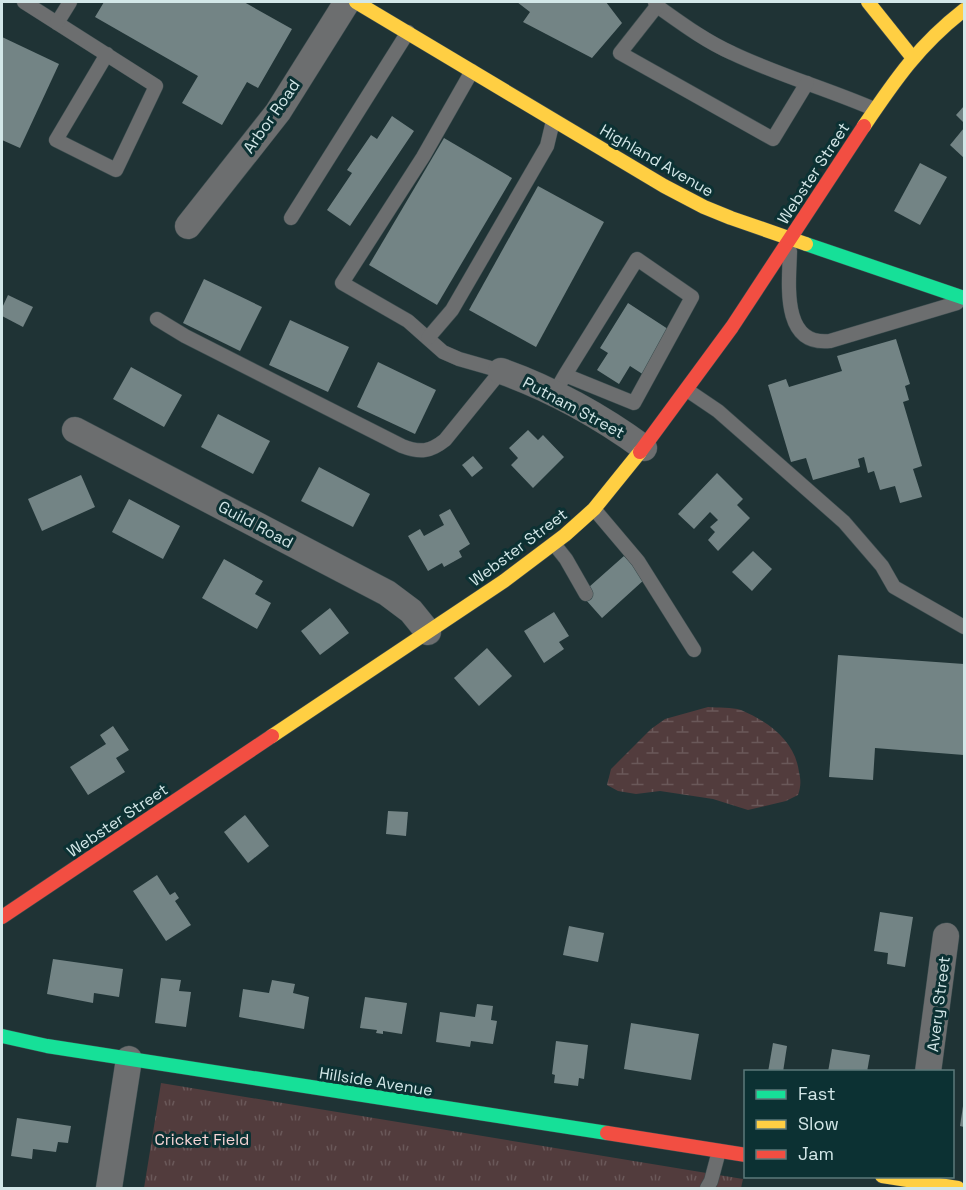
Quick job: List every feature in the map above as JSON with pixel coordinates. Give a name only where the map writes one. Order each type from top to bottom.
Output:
[{"type":"street","name":"Arbor Road","points":[[188,226],[278,112],[347,2]]},
{"type":"street","name":"Highland Avenue","points":[[356,2],[657,182],[704,207],[964,299]]},
{"type":"street","points":[[868,2],[912,57]]},
{"type":"street","name":"Webster Street","points":[[2,917],[504,581],[554,544],[594,509],[644,448],[650,411],[687,390],[732,327],[874,109],[912,57],[964,10]]},
{"type":"street","name":"Putnam Street","points":[[501,371],[560,385],[644,448]]},
{"type":"street","name":"Guild Road","points":[[75,430],[387,593],[411,611],[428,632]]},
{"type":"street","name":"Avery Street","points":[[928,1070],[946,936]]},
{"type":"street","name":"Hillside Avenue","points":[[2,1036],[129,1059],[744,1155]]},
{"type":"street","points":[[109,1188],[129,1059]]},
{"type":"street","points":[[899,1180],[958,1188]]},
{"type":"lane","points":[[24,2],[107,54],[156,86],[116,170],[56,140],[107,54]]},
{"type":"lane","points":[[57,23],[70,2]]},
{"type":"lane","points":[[807,83],[773,139],[620,53],[656,4],[687,27],[731,53],[874,109]]},
{"type":"lane","points":[[291,218],[408,32]]},
{"type":"lane","points":[[157,319],[185,336],[415,451],[426,451],[445,440],[501,371],[443,352],[408,321],[342,283],[423,158],[472,70]]},
{"type":"lane","points":[[428,338],[452,310],[547,146],[554,119]]},
{"type":"lane","points":[[790,239],[790,304],[799,330],[810,340],[820,342],[842,338],[964,299]]},
{"type":"lane","points":[[637,259],[692,297],[650,411],[560,385],[637,259]]},
{"type":"lane","points":[[687,390],[718,411],[844,522],[882,566],[894,587],[964,627]]},
{"type":"lane","points":[[594,509],[638,561],[693,650]]},
{"type":"lane","points":[[554,544],[566,559],[586,594]]},
{"type":"lane","points":[[707,1188],[719,1151]]},
{"type":"green space","points":[[708,707],[741,710],[761,720],[779,734],[797,761],[800,781],[798,795],[786,801],[748,810],[713,799],[660,791],[636,794],[618,791],[607,785],[611,769],[651,729],[665,719]]},
{"type":"green space","name":"Cricket Field","points":[[161,1083],[743,1179],[741,1188],[144,1188]]},
{"type":"building","points":[[104,2],[244,2],[292,29],[258,88],[247,82],[222,125],[182,103],[198,76],[95,17]]},
{"type":"building","points":[[517,2],[606,2],[622,23],[592,58],[523,22],[530,12]]},
{"type":"building","points":[[2,37],[59,64],[20,148],[2,140]]},
{"type":"building","points":[[964,106],[964,123],[956,115]]},
{"type":"building","points":[[392,116],[414,131],[350,226],[327,210],[352,173],[347,170],[371,135],[377,139]]},
{"type":"building","points":[[964,128],[964,158],[950,145]]},
{"type":"building","points":[[444,138],[512,178],[437,305],[369,265]]},
{"type":"building","points":[[920,163],[947,177],[920,225],[894,211]]},
{"type":"building","points":[[538,186],[604,222],[536,347],[469,310]]},
{"type":"building","points":[[204,279],[262,307],[240,351],[183,323]]},
{"type":"building","points":[[8,295],[33,307],[23,327],[2,316],[2,308]]},
{"type":"building","points":[[628,303],[671,331],[644,375],[630,366],[619,384],[597,370],[608,353],[600,348]]},
{"type":"building","points":[[290,320],[349,347],[328,392],[269,365]]},
{"type":"building","points":[[896,339],[910,384],[905,386],[909,400],[903,402],[922,466],[913,469],[922,497],[900,503],[895,486],[880,490],[874,471],[868,473],[864,457],[858,459],[860,467],[813,480],[806,458],[791,462],[768,385],[786,379],[789,387],[842,371],[837,356]]},
{"type":"building","points":[[378,362],[436,390],[415,434],[357,407]]},
{"type":"building","points":[[131,367],[182,395],[164,427],[113,399]]},
{"type":"building","points":[[218,414],[270,441],[253,474],[201,447]]},
{"type":"building","points":[[528,430],[538,440],[543,435],[564,457],[533,488],[511,465],[518,458],[509,448]]},
{"type":"building","points":[[473,456],[483,468],[472,477],[462,465]]},
{"type":"building","points":[[319,467],[370,494],[353,527],[301,501]]},
{"type":"building","points":[[717,473],[743,499],[737,505],[750,518],[718,551],[708,540],[715,532],[710,527],[718,520],[710,512],[694,529],[678,514]]},
{"type":"building","points":[[81,475],[95,507],[42,531],[28,499]]},
{"type":"building","points":[[129,499],[180,526],[163,559],[112,532]]},
{"type":"building","points":[[450,509],[470,544],[459,551],[462,557],[444,567],[442,563],[428,571],[408,536],[420,529],[424,536],[444,525],[439,515]]},
{"type":"building","points":[[753,551],[772,569],[752,591],[732,572]]},
{"type":"building","points":[[624,556],[645,579],[602,618],[586,600],[593,593],[589,587]]},
{"type":"building","points":[[224,559],[263,581],[255,594],[271,603],[257,629],[202,598]]},
{"type":"building","points":[[330,608],[349,633],[320,655],[301,631]]},
{"type":"building","points":[[554,612],[569,636],[559,642],[564,649],[544,663],[524,631]]},
{"type":"building","points":[[487,648],[512,676],[479,706],[454,678]]},
{"type":"building","points":[[838,655],[964,664],[964,755],[875,748],[873,780],[829,777]]},
{"type":"building","points":[[113,726],[129,750],[116,758],[125,772],[88,795],[70,767],[106,744],[100,735]]},
{"type":"building","points":[[388,811],[408,812],[406,836],[386,834]]},
{"type":"building","points":[[245,815],[269,846],[248,863],[224,832]]},
{"type":"building","points":[[157,875],[170,895],[175,892],[179,898],[175,901],[191,925],[166,941],[133,891]]},
{"type":"building","points":[[880,912],[913,917],[905,967],[887,964],[888,953],[874,951]]},
{"type":"building","points":[[569,926],[604,933],[598,962],[563,955]]},
{"type":"building","points":[[53,959],[123,969],[119,997],[94,993],[93,1003],[47,994]]},
{"type":"building","points":[[161,978],[181,980],[179,991],[191,992],[186,1027],[155,1023]]},
{"type":"building","points":[[272,980],[295,984],[293,993],[309,997],[304,1029],[239,1017],[243,989],[269,993]]},
{"type":"building","points":[[365,997],[407,1003],[402,1034],[383,1031],[383,1034],[376,1033],[377,1030],[360,1028]]},
{"type":"building","points":[[477,1004],[493,1006],[491,1020],[497,1021],[493,1044],[471,1041],[470,1047],[436,1042],[440,1012],[475,1017]]},
{"type":"building","points":[[631,1023],[699,1034],[691,1080],[624,1069]]},
{"type":"building","points":[[556,1041],[588,1045],[584,1079],[579,1078],[578,1086],[554,1083],[555,1075],[552,1074]]},
{"type":"building","points":[[773,1043],[787,1046],[783,1070],[768,1070]]},
{"type":"building","points":[[832,1049],[870,1055],[867,1070],[828,1070]]},
{"type":"building","points":[[964,1106],[964,1127],[960,1126]]},
{"type":"building","points":[[17,1118],[71,1126],[68,1143],[58,1142],[56,1152],[33,1149],[32,1159],[11,1156]]},
{"type":"traffic: fast","points":[[806,244],[964,298]]},
{"type":"traffic: fast","points":[[2,1036],[47,1046],[607,1133]]},
{"type":"traffic: slow","points":[[356,2],[664,186],[704,207],[806,244]]},
{"type":"traffic: slow","points":[[868,2],[912,57]]},
{"type":"traffic: slow","points":[[864,126],[886,93],[921,50],[964,10]]},
{"type":"traffic: slow","points":[[272,736],[504,581],[565,535],[594,509],[640,452]]},
{"type":"traffic: slow","points":[[895,1178],[958,1188]]},
{"type":"traffic: jam","points":[[640,452],[732,327],[864,126]]},
{"type":"traffic: jam","points":[[2,917],[272,736]]},
{"type":"traffic: jam","points":[[607,1133],[744,1155]]}]
